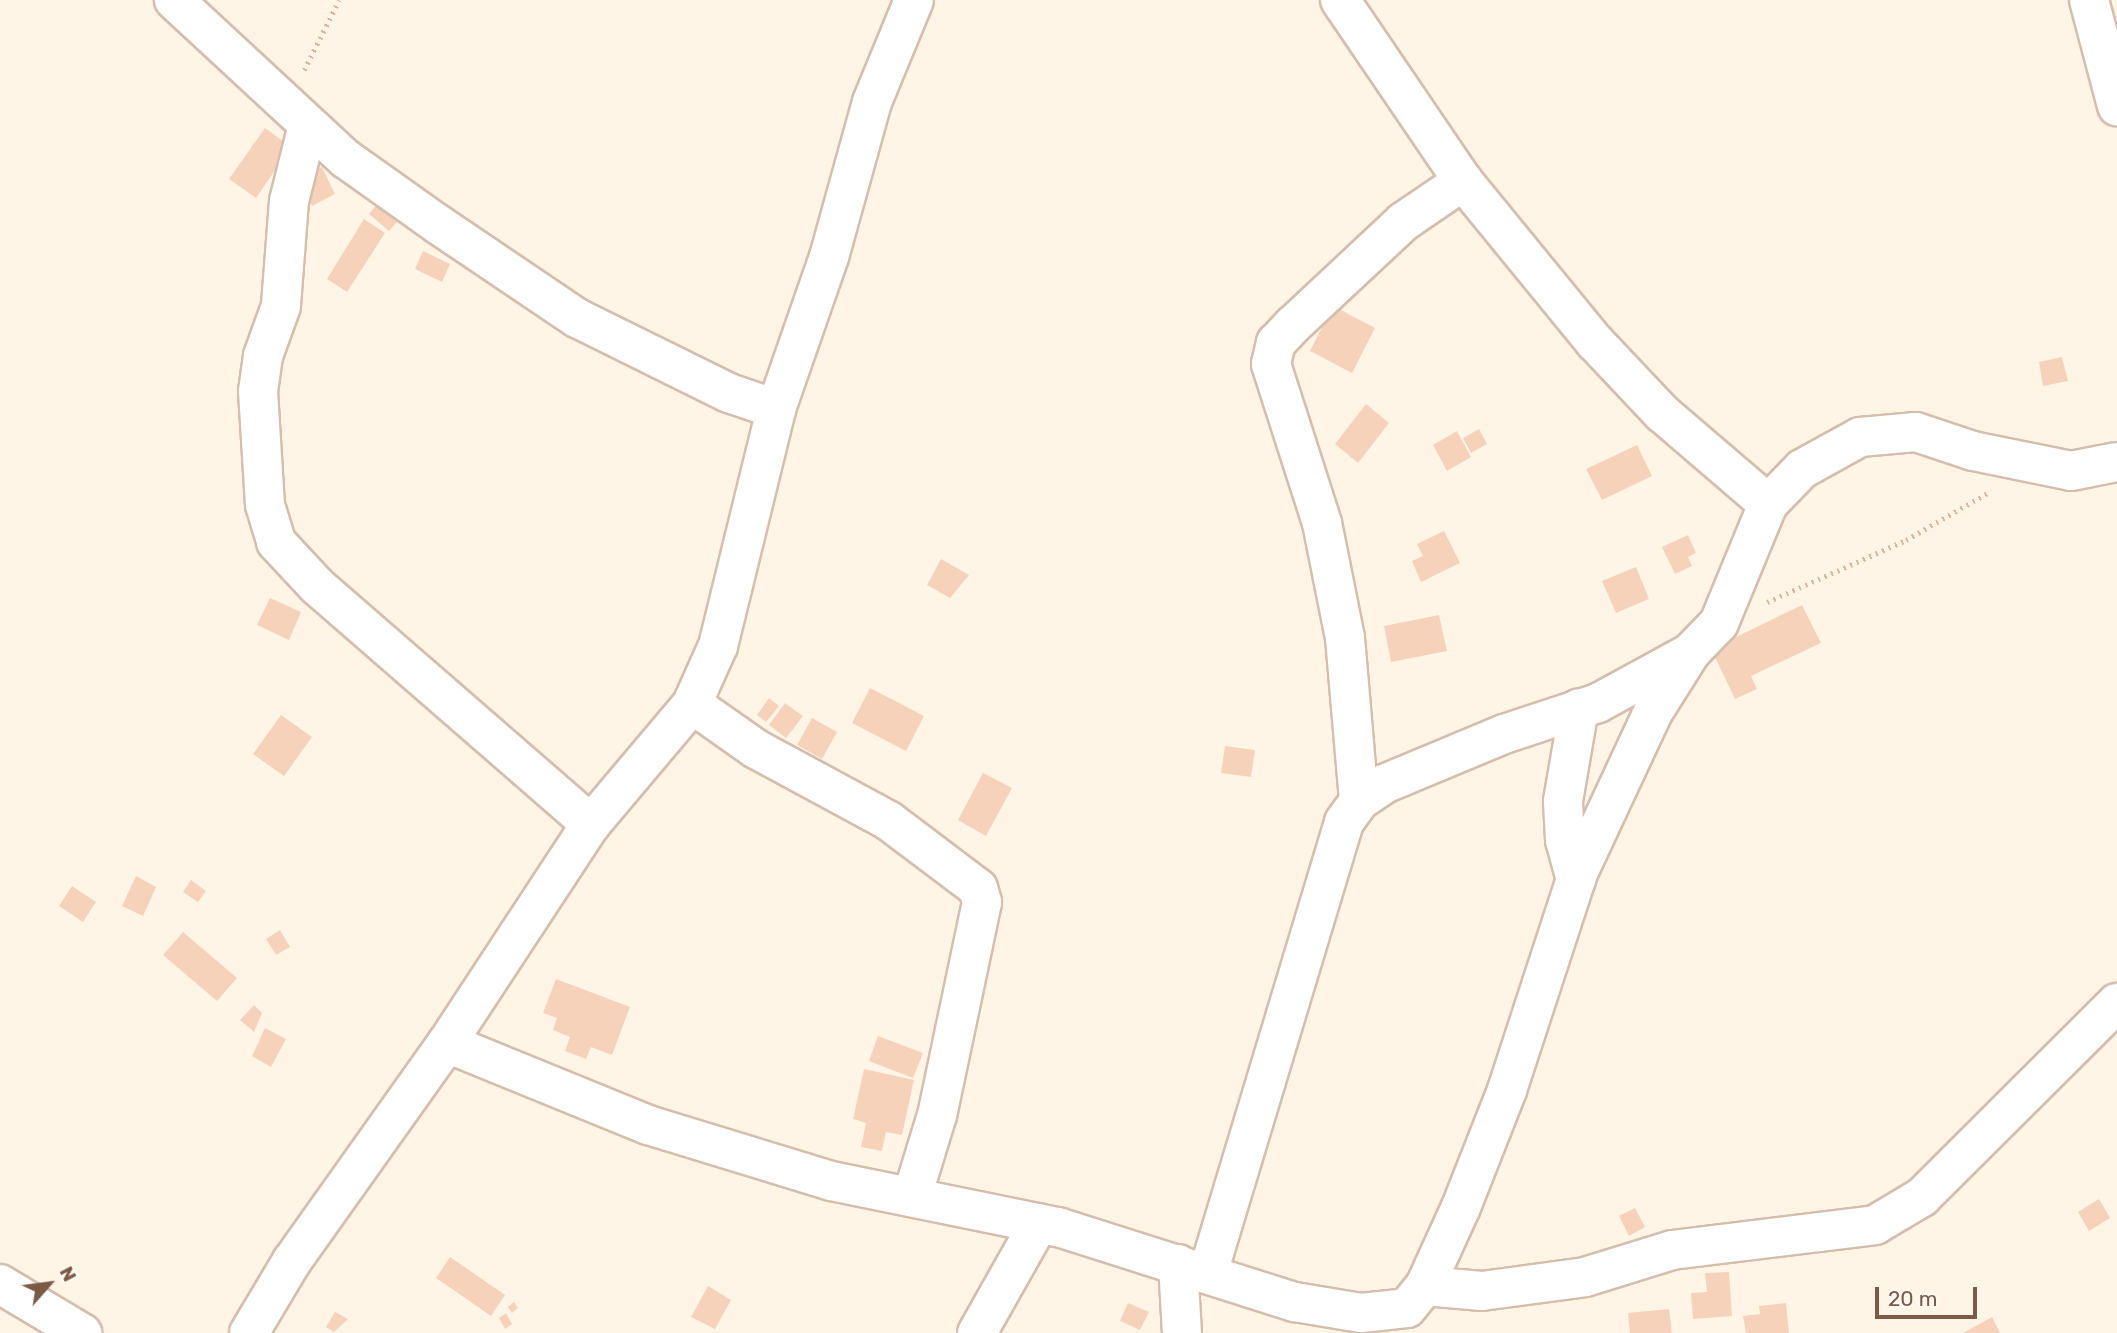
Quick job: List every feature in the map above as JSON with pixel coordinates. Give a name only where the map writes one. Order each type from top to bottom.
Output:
[{"type":"street","points":[[174,0],[279,101],[346,159],[577,318],[729,393],[776,409]]},
{"type":"street","points":[[249,1333],[292,1261],[447,1043],[591,824],[692,704],[718,646],[776,409],[829,257],[872,102],[914,0]]},
{"type":"street","points":[[1340,0],[1464,181],[1595,342],[1652,403],[1768,504]]},
{"type":"street","points":[[2088,0],[2117,106]]},
{"type":"street","points":[[308,125],[289,201],[288,260],[281,306],[263,356],[258,391],[265,505],[276,542],[317,586],[591,824]]},
{"type":"street","points":[[1359,801],[1345,638],[1322,523],[1270,364],[1276,343],[1293,325],[1403,222],[1464,181]]},
{"type":"street","points":[[447,1043],[648,1125],[831,1181],[1039,1223],[1193,1269],[1333,1320],[1361,1313],[1407,1308],[1426,1286],[1507,1090],[1576,880],[1652,714],[1692,652],[1718,623],[1768,504],[1802,469],[1860,437],[1916,432],[2033,465],[2071,471],[2117,462]]},
{"type":"street","points":[[1182,1333],[1193,1269],[1344,822],[1359,801],[1396,779],[1598,703],[1692,652]]},
{"type":"street","points":[[692,704],[756,749],[889,821],[978,888],[982,902],[937,1115],[912,1197]]},
{"type":"street","points":[[1576,880],[1565,840],[1563,801],[1579,708]]},
{"type":"street","points":[[1426,1286],[1482,1291],[1585,1277],[1672,1250],[1875,1225],[1922,1197],[2117,1003]]},
{"type":"street","points":[[977,1333],[1039,1223]]},
{"type":"street","points":[[0,1284],[82,1333]]},
{"type":"path","points":[[279,101],[312,61],[339,0]]},
{"type":"path","points":[[1718,623],[1906,540],[2033,465]]},
{"type":"building","points":[[265,128],[291,147],[256,198],[229,179]]},
{"type":"building","points":[[322,167],[335,194],[312,206],[298,179]]},
{"type":"building","points":[[382,198],[403,215],[389,231],[369,214]]},
{"type":"building","points":[[364,219],[385,233],[347,292],[327,279]]},
{"type":"building","points":[[423,251],[450,264],[442,282],[415,269]]},
{"type":"building","points":[[1333,306],[1375,328],[1352,373],[1310,351]]},
{"type":"building","points":[[2062,357],[2068,381],[2043,386],[2039,362]]},
{"type":"building","points":[[1366,404],[1389,423],[1358,463],[1335,444]]},
{"type":"building","points":[[1479,429],[1487,444],[1471,453],[1463,438]]},
{"type":"building","points":[[1457,431],[1471,457],[1447,471],[1433,445]]},
{"type":"building","points":[[1637,445],[1652,476],[1602,500],[1586,469]]},
{"type":"building","points":[[1444,531],[1460,563],[1421,582],[1412,561],[1423,556],[1417,544]]},
{"type":"building","points":[[1688,535],[1696,553],[1688,557],[1692,566],[1675,574],[1662,547]]},
{"type":"building","points":[[941,559],[969,575],[950,598],[927,585]]},
{"type":"building","points":[[1636,567],[1649,599],[1616,613],[1602,581]]},
{"type":"building","points":[[270,598],[301,612],[289,640],[257,625]]},
{"type":"building","points":[[1802,605],[1821,643],[1751,676],[1757,689],[1735,699],[1711,649]]},
{"type":"building","points":[[1439,615],[1447,651],[1391,662],[1384,626]]},
{"type":"building","points":[[870,688],[924,716],[906,751],[852,723]]},
{"type":"building","points":[[769,698],[779,706],[766,722],[757,715]]},
{"type":"building","points":[[785,703],[803,716],[786,738],[769,725]]},
{"type":"building","points":[[281,715],[312,737],[284,776],[253,754]]},
{"type":"building","points":[[812,718],[837,732],[822,759],[797,745]]},
{"type":"building","points":[[1225,746],[1255,750],[1251,777],[1221,773]]},
{"type":"building","points":[[983,773],[1012,788],[986,836],[958,820]]},
{"type":"building","points":[[136,876],[156,887],[143,916],[122,906]]},
{"type":"building","points":[[191,880],[206,891],[198,902],[183,892]]},
{"type":"building","points":[[72,886],[96,902],[83,922],[59,906]]},
{"type":"building","points":[[280,930],[290,947],[276,955],[266,939]]},
{"type":"building","points":[[183,932],[237,978],[217,1001],[163,955]]},
{"type":"building","points":[[556,979],[630,1007],[612,1055],[591,1047],[586,1059],[565,1051],[570,1037],[553,1030],[557,1018],[543,1013]]},
{"type":"building","points":[[254,1005],[262,1013],[254,1032],[240,1020]]},
{"type":"building","points":[[265,1028],[286,1039],[271,1067],[252,1056]]},
{"type":"building","points":[[878,1036],[923,1053],[913,1078],[869,1061]]},
{"type":"building","points":[[864,1069],[914,1080],[902,1135],[886,1132],[882,1151],[861,1147],[866,1123],[853,1119]]},
{"type":"building","points":[[2099,1199],[2110,1218],[2089,1231],[2078,1212]]},
{"type":"building","points":[[1635,1208],[1645,1227],[1629,1236],[1619,1216]]},
{"type":"building","points":[[450,1257],[505,1295],[491,1316],[436,1278]]},
{"type":"building","points":[[1729,1272],[1732,1316],[1693,1319],[1691,1293],[1707,1292],[1705,1273]]},
{"type":"building","points":[[708,1286],[731,1300],[715,1329],[691,1317]]},
{"type":"building","points":[[514,1302],[518,1308],[512,1313],[508,1307]]},
{"type":"building","points":[[1128,1303],[1149,1312],[1140,1330],[1120,1321]]},
{"type":"building","points":[[1786,1303],[1789,1333],[1746,1333],[1743,1316],[1760,1314],[1759,1306]]},
{"type":"building","points":[[1669,1309],[1672,1333],[1630,1333],[1628,1313]]},
{"type":"building","points":[[335,1312],[348,1319],[334,1332],[326,1327]]},
{"type":"building","points":[[506,1313],[512,1324],[505,1329],[499,1318]]},
{"type":"building","points":[[1992,1317],[2000,1333],[1963,1333]]}]
